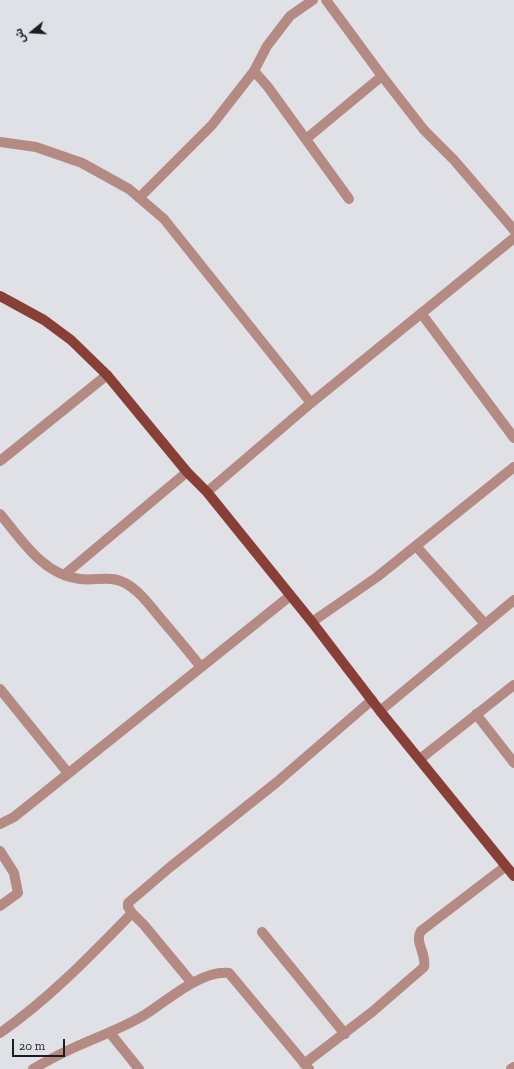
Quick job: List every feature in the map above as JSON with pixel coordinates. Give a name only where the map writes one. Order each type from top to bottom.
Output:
[{"type":"main road","points":[[0,296],[44,320],[71,340],[107,375],[187,472],[207,492],[312,622],[380,711],[514,876]]},
{"type":"street","points":[[139,198],[212,125],[254,71],[268,46],[290,16],[313,0]]},
{"type":"street","points":[[326,0],[424,130],[454,160],[514,230]]},
{"type":"street","points":[[254,71],[268,86],[349,199]]},
{"type":"street","points":[[306,139],[382,76]]},
{"type":"street","points":[[0,142],[36,147],[82,163],[129,190],[139,198],[164,219],[311,403]]},
{"type":"street","points":[[207,492],[311,403],[514,238]]},
{"type":"street","points":[[421,313],[514,438]]},
{"type":"street","points":[[0,461],[107,375]]},
{"type":"street","points":[[312,622],[377,577],[514,467]]},
{"type":"street","points":[[64,575],[187,472]]},
{"type":"street","points":[[0,514],[39,560],[53,570],[64,575],[86,580],[108,578],[125,583],[141,595],[201,667]]},
{"type":"street","points":[[416,546],[485,624]]},
{"type":"street","points":[[0,824],[14,816],[290,596]]},
{"type":"street","points":[[380,711],[514,600]]},
{"type":"street","points":[[420,759],[514,685]]},
{"type":"street","points":[[0,689],[68,773]]},
{"type":"street","points":[[192,983],[128,908],[128,903],[169,868],[277,782],[372,700]]},
{"type":"street","points":[[476,714],[514,762]]},
{"type":"street","points":[[0,851],[14,873],[18,893],[0,906]]},
{"type":"street","points":[[33,1069],[71,1049],[110,1033],[144,1015],[192,983],[216,973],[229,973],[306,1066],[424,967],[425,958],[418,938],[421,931],[506,866]]},
{"type":"street","points":[[0,1033],[26,1015],[55,990],[132,913]]},
{"type":"street","points":[[262,932],[345,1034]]},
{"type":"street","points":[[110,1033],[139,1069]]}]
